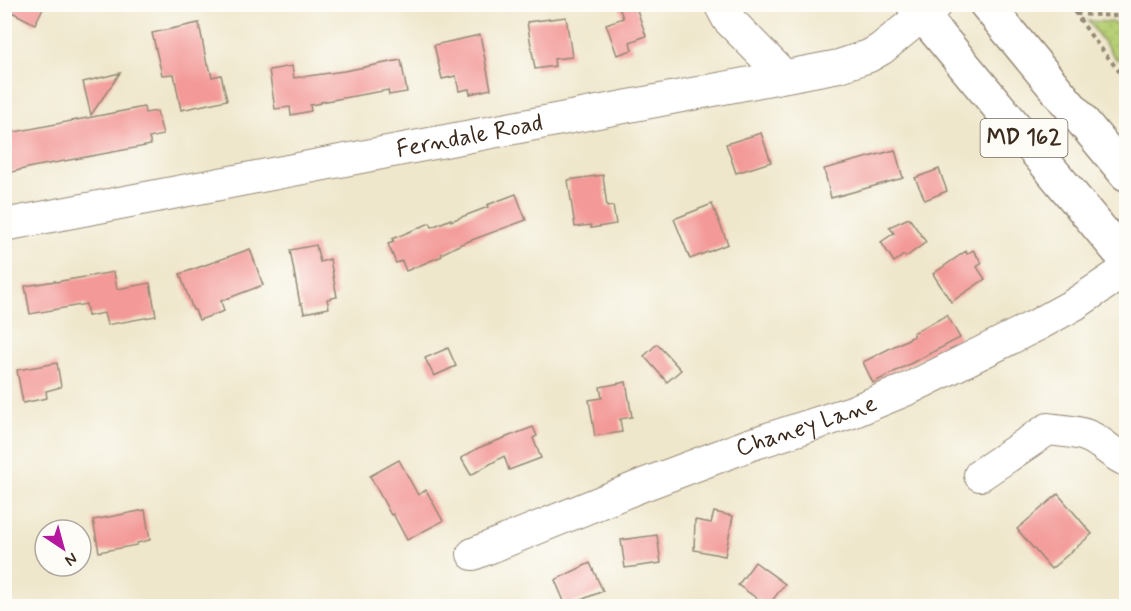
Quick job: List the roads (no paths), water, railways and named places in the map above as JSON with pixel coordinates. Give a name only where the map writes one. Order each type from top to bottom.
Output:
[{"type":"main road","name":"MD 162","points":[[986,4],[1126,174]]},
{"type":"main road","name":"MD 162","points":[[924,8],[1126,260]]},
{"type":"street","points":[[720,4],[728,19],[784,76]]},
{"type":"street","name":"Ferndale Road","points":[[4,225],[839,66],[869,56],[881,48],[924,8]]},
{"type":"street","name":"Chaney Lane","points":[[473,554],[643,485],[749,445],[852,412],[910,388],[1037,325],[1075,304],[1126,270]]},
{"type":"street","points":[[980,475],[1048,429],[1079,433],[1090,437],[1126,460]]}]
